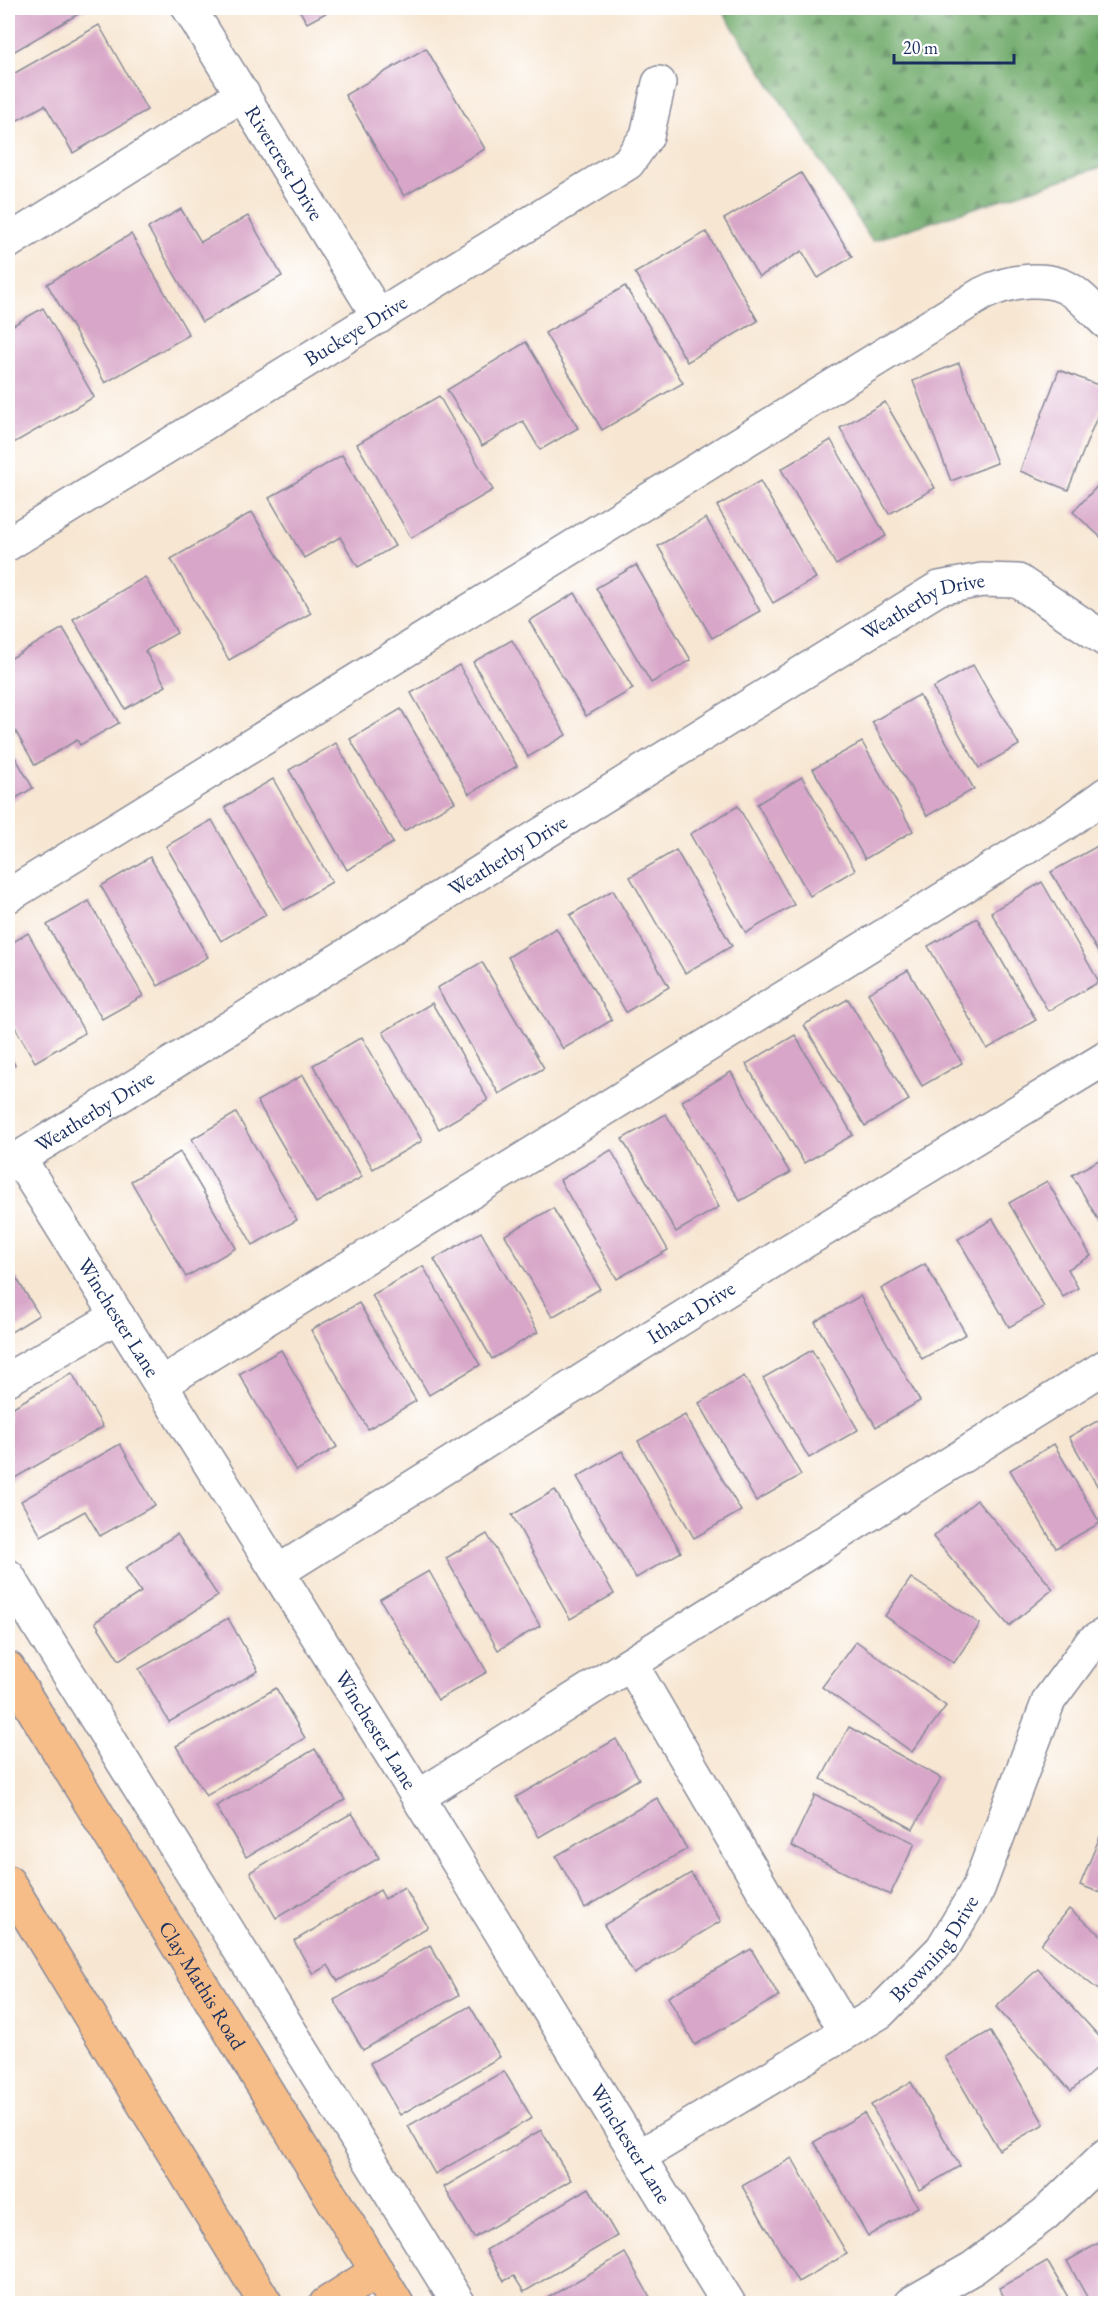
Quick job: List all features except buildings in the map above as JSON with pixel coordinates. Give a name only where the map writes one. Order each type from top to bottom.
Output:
[{"type":"main road","name":"Clay Mathis Road","points":[[8,1668],[397,2304]]},
{"type":"main road","points":[[8,1882],[266,2304]]},
{"type":"main road","points":[[326,2304],[377,2271]]},
{"type":"street","name":"Rivercrest Drive","points":[[189,8],[379,317]]},
{"type":"street","name":"Buckeye Drive","points":[[8,544],[628,163],[647,136],[659,83]]},
{"type":"street","points":[[12,227],[243,94]]},
{"type":"street","points":[[8,896],[982,294],[1011,284],[1048,282],[1074,292],[1106,322]]},
{"type":"street","name":"Weatherby Drive","points":[[13,1162],[939,588],[982,580],[1018,581],[1106,640]]},
{"type":"street","points":[[161,1384],[1066,823],[1106,794]]},
{"type":"street","name":"Ithaca Drive","points":[[279,1572],[782,1256],[1106,1058]]},
{"type":"street","name":"Winchester Lane","points":[[13,1162],[118,1316],[279,1572],[729,2304]]},
{"type":"street","points":[[8,1379],[118,1316]]},
{"type":"street","points":[[418,1797],[1106,1366]]},
{"type":"street","points":[[8,1576],[459,2304]]},
{"type":"street","name":"Browning Drive","points":[[640,2156],[880,2012],[942,1949],[978,1889],[1049,1700],[1091,1643],[1106,1634]]},
{"type":"street","points":[[631,1664],[846,2032]]},
{"type":"street","points":[[910,2304],[974,2268],[1045,2214],[1106,2155]]},
{"type":"green space","points":[[715,8],[1105,8],[1105,166],[872,241],[721,9]]}]
